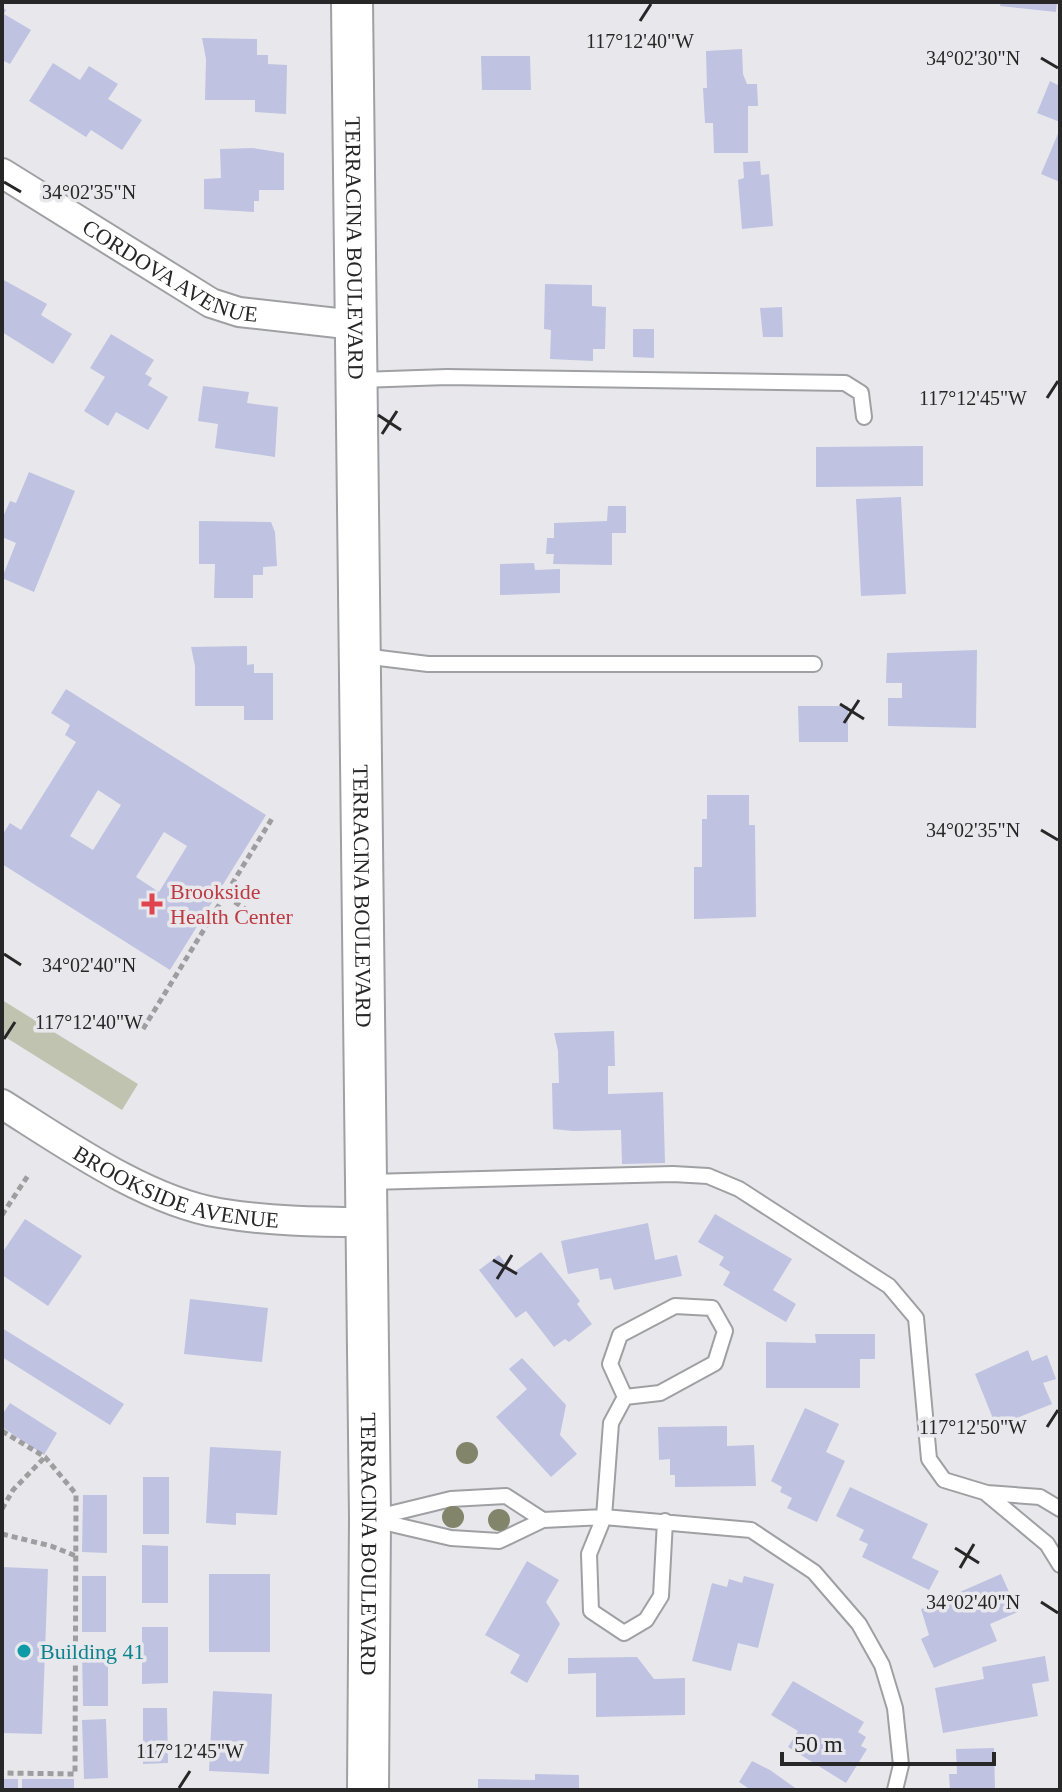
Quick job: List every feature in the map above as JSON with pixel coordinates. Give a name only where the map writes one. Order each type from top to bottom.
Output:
[{"type":"main road","name":"TERRACINA BOULEVARD","points":[[352,2],[370,1518],[368,1790]]},
{"type":"street","name":"CORDOVA AVENUE","points":[[2,173],[211,303],[239,312],[355,325]]},
{"type":"street","name":"BROOKSIDE AVENUE","points":[[2,1104],[149,1191],[217,1213],[311,1222],[365,1222]]},
{"type":"lane","points":[[356,380],[447,377],[845,383],[861,393],[864,417]]},
{"type":"lane","points":[[359,656],[428,664],[814,664]]},
{"type":"lane","points":[[364,1182],[673,1174],[708,1176],[739,1189],[889,1286],[916,1318],[929,1459],[944,1480],[987,1493],[1040,1497],[1060,1509]]},
{"type":"lane","points":[[675,1306],[712,1308],[725,1331],[715,1363],[660,1393],[625,1397],[610,1364],[620,1335],[675,1306]]},
{"type":"lane","points":[[625,1397],[611,1423],[604,1517],[589,1554],[591,1611],[624,1633],[646,1620],[661,1596],[665,1521]]},
{"type":"lane","points":[[987,1493],[1047,1544],[1060,1565]]},
{"type":"lane","points":[[370,1518],[451,1499],[506,1496],[543,1520]]},
{"type":"lane","points":[[370,1518],[451,1538],[499,1541],[543,1520],[604,1517],[751,1530],[814,1572],[859,1624],[882,1665],[895,1708],[901,1765],[895,1790]]},
{"type":"path","points":[[143,1029],[221,894],[273,817]]},
{"type":"path","points":[[221,894],[253,914]]},
{"type":"path","points":[[2,1215],[29,1174]]},
{"type":"path","points":[[2,1431],[45,1457],[76,1494],[75,1774],[2,1773]]},
{"type":"path","points":[[2,1509],[13,1490],[45,1457]]},
{"type":"path","points":[[2,1534],[40,1542],[76,1556]]},
{"type":"green space","points":[[2,1000],[138,1084],[122,1110],[2,1035]]},
{"type":"building","points":[[1001,2],[1057,2],[1056,12],[1000,6]]},
{"type":"building","points":[[2,7],[6,10],[4,14],[31,30],[10,64],[2,60]]},
{"type":"building","points":[[202,38],[257,39],[257,55],[268,55],[268,64],[287,65],[286,114],[255,112],[255,100],[205,100],[206,59]]},
{"type":"building","points":[[742,49],[743,74],[747,84],[757,84],[758,106],[748,106],[748,153],[714,153],[713,123],[705,123],[703,88],[707,88],[706,51]]},
{"type":"building","points":[[481,56],[530,56],[531,90],[482,90]]},
{"type":"building","points":[[53,63],[80,80],[89,66],[118,84],[108,99],[142,120],[122,150],[91,130],[86,137],[29,101]]},
{"type":"building","points":[[1050,81],[1060,86],[1060,122],[1037,113]]},
{"type":"building","points":[[1060,129],[1060,182],[1041,174]]},
{"type":"building","points":[[253,148],[284,153],[284,190],[259,190],[259,201],[254,201],[254,212],[204,209],[204,179],[221,178],[220,149]]},
{"type":"building","points":[[760,161],[761,175],[769,174],[773,226],[742,229],[738,180],[744,178],[743,162]]},
{"type":"building","points":[[2,279],[47,304],[41,315],[72,334],[53,364],[2,332]]},
{"type":"building","points":[[545,284],[592,285],[592,306],[606,307],[605,349],[593,349],[593,361],[550,359],[551,330],[544,329]]},
{"type":"building","points":[[782,307],[783,337],[763,337],[760,308]]},
{"type":"building","points":[[633,329],[654,329],[654,358],[633,357]]},
{"type":"building","points":[[111,334],[154,360],[145,374],[152,378],[148,385],[168,397],[148,430],[116,412],[108,426],[84,411],[105,377],[90,368]]},
{"type":"building","points":[[203,386],[249,392],[247,403],[278,407],[275,457],[215,448],[218,424],[198,421]]},
{"type":"building","points":[[923,446],[923,486],[816,487],[816,447]]},
{"type":"building","points":[[29,472],[75,491],[34,592],[2,578],[16,543],[2,537],[2,519],[10,501],[16,503]]},
{"type":"building","points":[[901,497],[906,594],[861,596],[856,499]]},
{"type":"building","points":[[608,506],[626,506],[626,533],[612,533],[612,565],[553,564],[554,554],[546,554],[547,538],[554,538],[554,523],[607,521]]},
{"type":"building","points":[[199,521],[271,522],[275,532],[277,566],[263,567],[263,575],[253,575],[253,598],[214,598],[215,564],[199,564]]},
{"type":"building","points":[[534,563],[535,570],[560,569],[560,593],[500,595],[500,564]]},
{"type":"building","points":[[247,646],[247,665],[254,664],[254,673],[273,673],[273,720],[244,720],[244,706],[195,706],[195,666],[191,647]]},
{"type":"building","points":[[977,650],[976,728],[888,726],[888,698],[902,698],[902,683],[886,683],[887,653]]},
{"type":"building","points":[[66,689],[266,815],[170,970],[2,864],[2,830],[4,832],[10,823],[21,830],[76,742],[65,735],[70,725],[51,713]],"holes":[[[98,790],[121,805],[93,850],[70,836]],[[164,832],[187,846],[159,892],[136,877]]]},
{"type":"building","points":[[798,706],[848,706],[848,742],[799,742]]},
{"type":"building","points":[[707,795],[749,795],[749,825],[755,825],[756,917],[694,919],[694,867],[702,867],[702,819],[707,819]]},
{"type":"building","points":[[614,1031],[615,1066],[608,1066],[608,1094],[663,1092],[665,1163],[622,1164],[621,1130],[553,1129],[552,1083],[559,1083],[554,1033]]},
{"type":"building","points":[[715,1214],[792,1259],[773,1290],[796,1304],[786,1322],[723,1285],[730,1272],[719,1265],[724,1257],[698,1242]]},
{"type":"building","points":[[25,1219],[82,1256],[48,1306],[2,1275],[2,1253]]},
{"type":"building","points":[[648,1223],[655,1260],[677,1255],[682,1276],[614,1290],[611,1278],[600,1280],[598,1268],[568,1274],[561,1241]]},
{"type":"building","points":[[541,1252],[580,1301],[577,1304],[592,1324],[569,1342],[565,1339],[554,1347],[526,1311],[516,1318],[479,1270],[499,1255],[513,1273]]},
{"type":"building","points":[[190,1299],[268,1308],[262,1362],[184,1354]]},
{"type":"building","points":[[2,1328],[124,1404],[110,1425],[2,1357]]},
{"type":"building","points":[[815,1334],[875,1334],[875,1359],[860,1359],[860,1388],[766,1388],[766,1342],[816,1343]]},
{"type":"building","points":[[1028,1350],[1032,1361],[1047,1355],[1056,1379],[1043,1383],[1052,1404],[996,1426],[975,1374]]},
{"type":"building","points":[[522,1358],[566,1405],[560,1435],[577,1454],[551,1477],[496,1417],[527,1389],[509,1369]]},
{"type":"building","points":[[10,1403],[57,1433],[44,1455],[2,1427],[2,1415]]},
{"type":"building","points":[[805,1408],[839,1424],[826,1452],[845,1461],[817,1522],[787,1508],[792,1498],[780,1492],[782,1487],[771,1481]]},
{"type":"building","points":[[727,1426],[727,1446],[754,1445],[756,1486],[675,1487],[675,1475],[670,1475],[670,1459],[659,1460],[658,1427]]},
{"type":"building","points":[[210,1447],[281,1451],[277,1515],[236,1513],[236,1525],[206,1523]]},
{"type":"building","points":[[143,1477],[169,1477],[169,1534],[143,1534]]},
{"type":"building","points":[[850,1487],[928,1524],[912,1558],[939,1571],[929,1590],[862,1557],[868,1544],[859,1540],[864,1530],[836,1516]]},
{"type":"building","points":[[83,1495],[107,1495],[107,1553],[82,1552]]},
{"type":"building","points":[[142,1545],[168,1546],[168,1603],[142,1603]]},
{"type":"building","points":[[527,1561],[559,1580],[546,1602],[560,1624],[527,1683],[510,1673],[520,1655],[485,1635]]},
{"type":"building","name":"Building 41","points":[[2,1567],[48,1569],[42,1734],[2,1733]]},
{"type":"building","points":[[209,1574],[270,1574],[270,1652],[209,1652]]},
{"type":"building","points":[[1001,1574],[1018,1612],[990,1624],[997,1641],[934,1668],[921,1639],[929,1635],[921,1609]]},
{"type":"building","points":[[82,1576],[106,1576],[106,1632],[82,1632]]},
{"type":"building","points":[[744,1576],[774,1584],[758,1648],[738,1643],[731,1671],[692,1661],[712,1583],[727,1587],[729,1579],[742,1583]]},
{"type":"building","points":[[142,1627],[168,1627],[168,1683],[142,1684]]},
{"type":"building","points":[[82,1649],[108,1649],[108,1706],[83,1706]]},
{"type":"building","points":[[1045,1656],[1049,1681],[1032,1684],[1038,1716],[943,1733],[935,1688],[984,1679],[982,1667]]},
{"type":"building","points":[[637,1657],[654,1679],[685,1678],[685,1715],[596,1717],[596,1673],[568,1674],[568,1658]]},
{"type":"building","points":[[793,1681],[864,1722],[858,1732],[866,1737],[861,1746],[867,1749],[846,1783],[788,1747],[798,1731],[771,1715]]},
{"type":"building","points":[[213,1691],[272,1694],[269,1774],[209,1771]]},
{"type":"building","points":[[143,1708],[167,1708],[168,1763],[143,1764]]},
{"type":"building","points":[[106,1719],[108,1778],[84,1779],[82,1720]]},
{"type":"building","points":[[994,1748],[995,1790],[950,1790],[949,1774],[957,1774],[956,1749]]},
{"type":"building","points":[[752,1761],[798,1790],[751,1790],[739,1782]]},
{"type":"building","points":[[535,1774],[579,1775],[579,1790],[478,1790],[478,1779],[535,1780]]},
{"type":"building","points":[[2,1779],[18,1779],[18,1790],[2,1790]]},
{"type":"building","points":[[22,1779],[74,1779],[74,1790],[22,1790]]},
{"type":"place","name":"Brookside Health Center","points":[[152,904]]},
{"type":"place","name":"Building 41","points":[[24,1651]]}]
